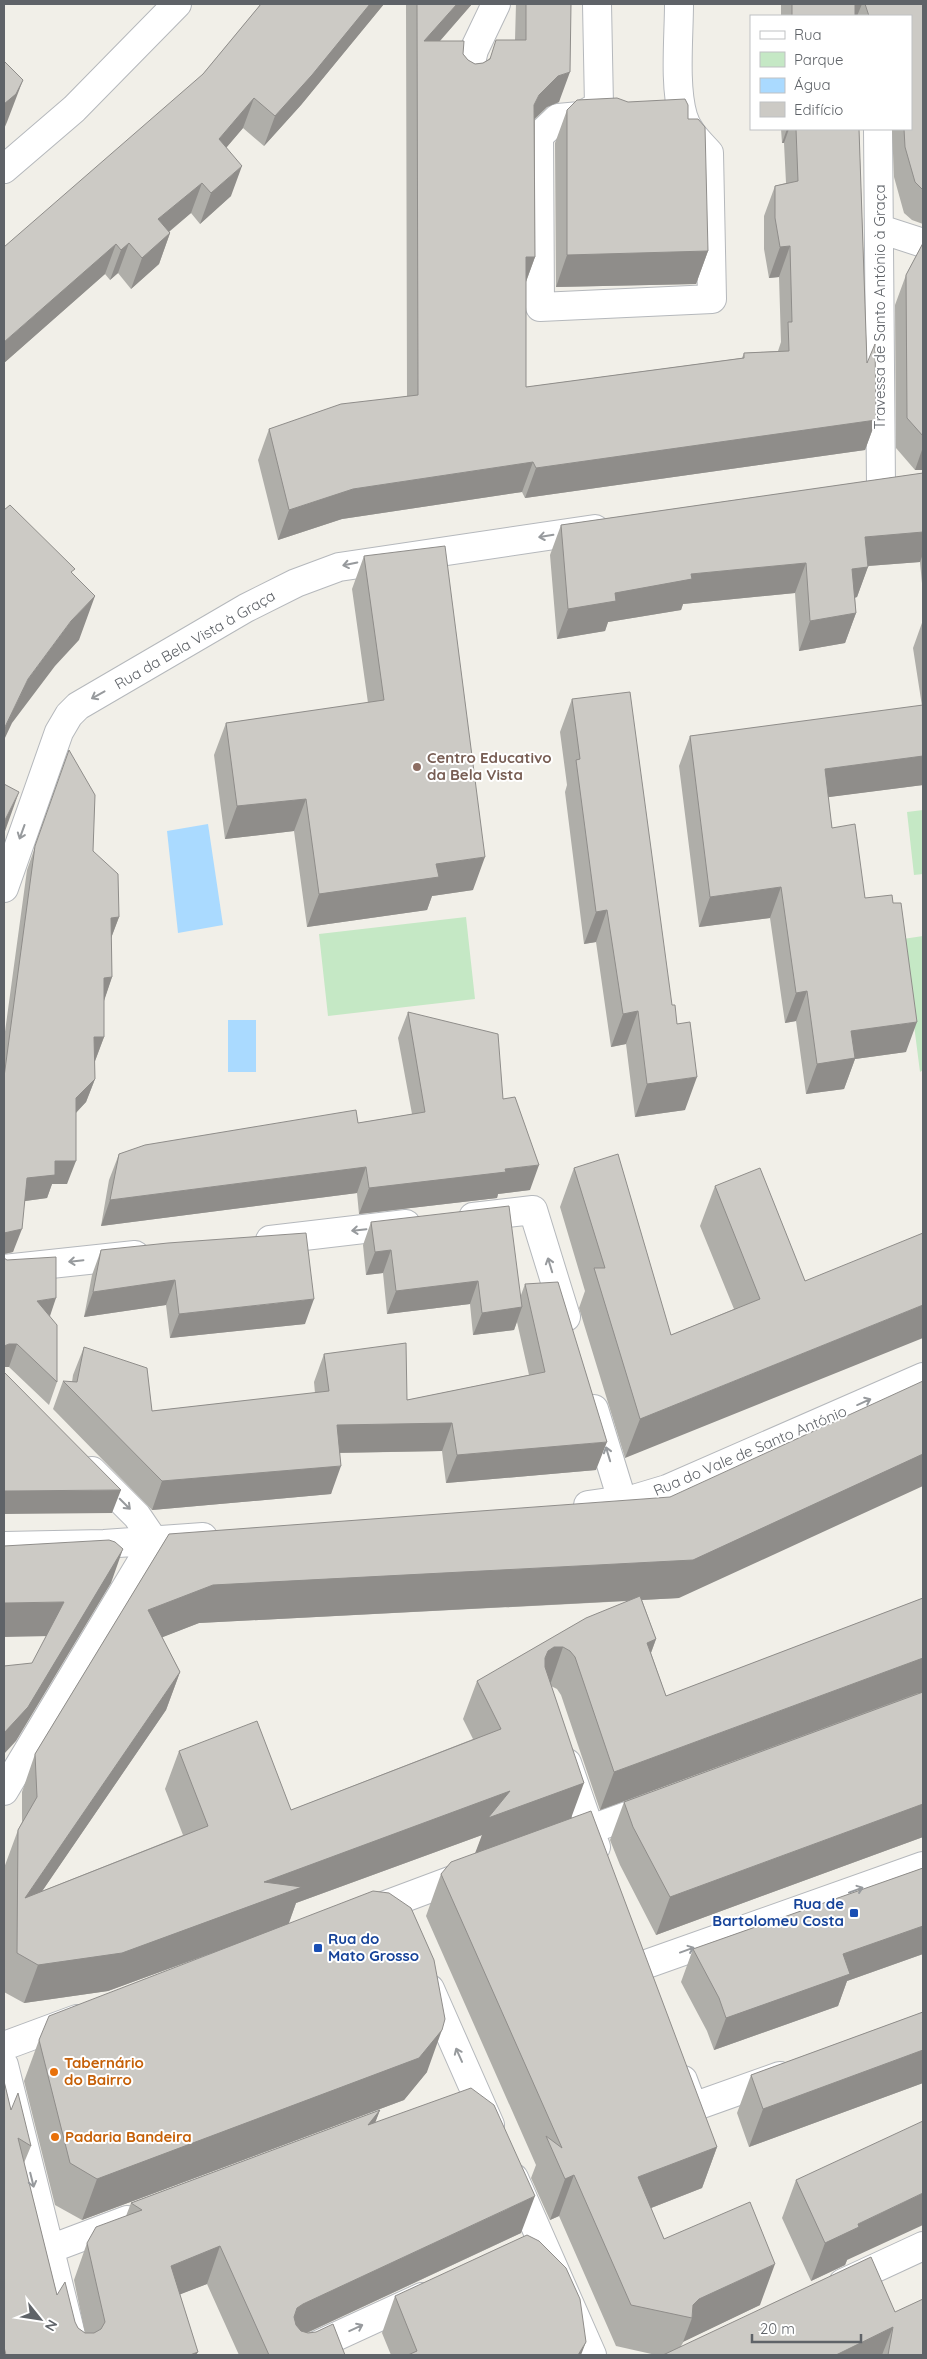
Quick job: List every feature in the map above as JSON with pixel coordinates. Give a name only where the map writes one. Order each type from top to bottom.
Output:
[{"type":"street","points":[[4,169],[74,110],[177,4]]},
{"type":"street","points":[[467,79],[474,50],[496,4]]},
{"type":"street","points":[[597,4],[599,106],[615,119],[624,119]]},
{"type":"street","points":[[599,106],[580,116],[558,118],[539,136],[540,307],[712,299],[709,153],[693,137],[683,116],[679,91],[679,4]]},
{"type":"street","points":[[653,118],[683,116]]},
{"type":"street","name":"Travessa de Santo António à Graça","points":[[878,130],[881,486]]},
{"type":"street","points":[[880,229],[923,244]]},
{"type":"street","points":[[854,490],[881,486],[909,485]]},
{"type":"street","name":"Rua da Bela Vista à Graça","points":[[4,888],[59,732],[69,715],[78,706],[193,638],[279,592],[339,567],[620,525]]},
{"type":"street","points":[[248,1242],[532,1210],[573,1341]]},
{"type":"street","points":[[4,1270],[160,1252]]},
{"type":"street","name":"Rua do Vale de Santo António","points":[[566,1506],[622,1500],[667,1489],[923,1376]]},
{"type":"street","points":[[588,1388],[622,1500]]},
{"type":"street","points":[[74,1453],[138,1516],[154,1541]]},
{"type":"street","points":[[4,1546],[154,1541],[233,1534]]},
{"type":"street","points":[[4,1791],[154,1541]]},
{"type":"street","points":[[558,1737],[605,1870]]},
{"type":"street","points":[[535,1850],[674,1799]]},
{"type":"street","points":[[338,1922],[396,1913],[499,1863]]},
{"type":"street","points":[[641,1966],[923,1866]]},
{"type":"street","points":[[631,1940],[651,1993]]},
{"type":"street","points":[[420,1966],[592,2355]]},
{"type":"street","points":[[4,2046],[96,2012]]},
{"type":"street","points":[[674,2054],[693,2107],[804,2068]]},
{"type":"street","points":[[4,2065],[76,2355]]},
{"type":"street","points":[[447,2100],[474,2090]]},
{"type":"street","points":[[50,2249],[153,2210]]},
{"type":"street","points":[[516,2254],[542,2242]]},
{"type":"street","points":[[825,2292],[923,2246]]},
{"type":"street","points":[[296,2355],[445,2286]]},
{"type":"green space","points":[[923,810],[923,874],[914,875],[907,812]]},
{"type":"green space","points":[[466,917],[475,999],[328,1016],[319,934]]},
{"type":"green space","points":[[923,936],[923,1070],[920,1072],[903,939]]},
{"type":"water","points":[[208,824],[223,925],[178,933],[167,831]]},
{"type":"water","points":[[228,1020],[256,1020],[256,1072],[228,1072]]},
{"type":"building","points":[[261,4],[370,4],[312,75],[275,116],[254,98],[219,139],[242,166],[211,193],[202,183],[158,219],[170,233],[142,258],[129,243],[121,250],[116,244],[4,342],[4,247],[203,74]]},
{"type":"building","points":[[417,4],[457,4],[424,41],[464,41],[463,54],[475,64],[483,63],[490,59],[496,40],[526,40],[526,4],[571,4],[570,72],[558,76],[539,95],[534,105],[535,257],[526,257],[526,387],[744,358],[744,353],[789,351],[788,322],[792,322],[790,246],[780,247],[775,218],[775,186],[798,181],[796,130],[859,130],[867,363],[875,344],[876,420],[536,468],[533,462],[353,489],[289,510],[269,429],[341,404],[418,395]]},
{"type":"building","points":[[792,4],[855,4],[855,15],[792,15]]},
{"type":"building","points":[[865,4],[923,4],[923,190],[915,182],[905,147],[904,130],[912,130],[912,15],[869,15]]},
{"type":"building","points":[[4,61],[23,80],[16,94],[4,104]]},
{"type":"building","points":[[617,98],[628,102],[685,99],[688,105],[688,119],[698,119],[705,127],[708,251],[567,255],[567,110],[577,100]]},
{"type":"building","points":[[923,243],[923,436],[907,418],[906,275]]},
{"type":"building","points":[[923,473],[923,532],[865,537],[868,567],[852,569],[856,613],[810,621],[806,563],[691,574],[692,579],[615,593],[616,601],[568,609],[561,525]]},
{"type":"building","points":[[10,505],[75,569],[71,572],[95,596],[71,621],[28,679],[4,729],[4,510]]},
{"type":"building","points":[[445,546],[485,857],[436,864],[439,877],[319,894],[306,799],[237,806],[226,723],[384,700],[364,556]]},
{"type":"building","points":[[630,692],[672,1005],[675,1005],[677,1024],[690,1022],[697,1077],[647,1084],[638,1011],[623,1014],[607,910],[596,912],[576,760],[580,759],[572,699]]},
{"type":"building","points":[[923,705],[923,756],[825,769],[832,828],[855,824],[865,898],[892,895],[893,903],[901,903],[917,1022],[851,1031],[855,1058],[817,1064],[807,991],[796,993],[781,887],[710,897],[690,736]]},
{"type":"building","points":[[69,750],[95,795],[93,851],[118,874],[119,917],[111,918],[112,977],[104,978],[104,1037],[94,1037],[95,1079],[76,1098],[76,1161],[55,1161],[55,1175],[27,1178],[22,1229],[4,1233],[4,1077],[35,846]]},
{"type":"building","points":[[4,784],[19,792],[4,822]]},
{"type":"building","points":[[408,1012],[498,1034],[503,1099],[515,1097],[539,1165],[505,1169],[506,1172],[369,1188],[366,1167],[110,1200],[119,1154],[145,1145],[356,1110],[358,1123],[425,1112]]},
{"type":"building","points":[[618,1154],[671,1335],[760,1299],[715,1186],[760,1168],[805,1281],[923,1233],[923,1305],[640,1419],[594,1268],[605,1268],[574,1168]]},
{"type":"building","points":[[509,1206],[522,1307],[482,1313],[478,1281],[396,1291],[391,1250],[375,1252],[371,1222]]},
{"type":"building","points":[[306,1233],[314,1299],[179,1314],[175,1280],[93,1292],[101,1250]]},
{"type":"building","points":[[56,1257],[56,1298],[37,1301],[57,1325],[57,1382],[17,1344],[4,1346],[4,1258],[7,1260]]},
{"type":"building","points":[[558,1282],[607,1442],[457,1455],[452,1423],[337,1425],[341,1466],[162,1481],[63,1381],[77,1382],[84,1347],[147,1368],[152,1411],[329,1391],[324,1354],[406,1343],[407,1400],[545,1372],[525,1284]]},
{"type":"building","points":[[4,1372],[121,1490],[4,1491]]},
{"type":"building","points":[[923,1381],[923,1454],[693,1560],[213,1585],[148,1610],[180,1672],[25,1898],[208,1826],[179,1751],[257,1721],[291,1810],[501,1729],[477,1681],[586,1618],[640,1596],[656,1639],[647,1643],[666,1696],[923,1598],[923,1658],[614,1772],[575,1657],[563,1647],[554,1647],[548,1651],[545,1658],[545,1667],[584,1783],[488,1818],[510,1791],[264,1882],[302,1887],[122,1953],[38,1965],[17,1953],[18,1830],[37,1797],[35,1754],[169,1534],[670,1497]]},
{"type":"building","points":[[109,1540],[115,1542],[123,1549],[28,1707],[4,1733],[4,1666],[32,1663],[64,1602],[4,1603],[4,1546]]},
{"type":"building","points":[[923,1692],[923,1804],[670,1897],[633,1827],[624,1802]]},
{"type":"building","points":[[591,1811],[717,2147],[638,2177],[664,2239],[750,2202],[775,2264],[699,2299],[693,2305],[692,2318],[631,2305],[574,2175],[565,2179],[546,2136],[562,2148],[441,1874],[451,1862]]},
{"type":"building","points":[[923,1868],[923,1926],[843,1954],[850,1974],[726,2018],[719,1998],[693,1949]]},
{"type":"building","points":[[373,1891],[389,1893],[411,1908],[434,1960],[445,2019],[442,2030],[419,2058],[97,2179],[70,2163],[39,2040],[49,2016]]},
{"type":"building","points":[[923,2012],[923,2050],[763,2109],[751,2075]]},
{"type":"building","points":[[4,2081],[11,2110],[18,2093],[31,2146],[18,2138],[57,2295],[65,2282],[75,2322],[78,2328],[85,2333],[94,2333],[101,2329],[105,2322],[87,2243],[96,2227],[142,2210],[131,2203],[380,2110],[368,2125],[471,2088],[494,2105],[535,2196],[297,2308],[294,2317],[296,2325],[301,2331],[308,2333],[316,2332],[333,2324],[345,2355],[269,2355],[220,2246],[171,2266],[198,2352],[190,2355],[6,2355],[4,2347]]},
{"type":"building","points":[[923,2121],[923,2193],[858,2224],[859,2227],[825,2243],[796,2180]]},
{"type":"building","points":[[527,2235],[539,2241],[566,2268],[580,2299],[586,2342],[578,2355],[408,2355],[417,2351],[395,2296]]},
{"type":"building","points":[[871,2257],[895,2312],[923,2299],[923,2355],[888,2355],[893,2327],[836,2355],[663,2355]]},
{"type":"place","name":"Centro Educativo da Bela Vista","points":[[417,767]]},
{"type":"place","name":"Rua de Bartolomeu Costa","points":[[854,1913]]},
{"type":"place","name":"Rua do Mato Grosso","points":[[318,1948]]},
{"type":"place","name":"Tabernário do Bairro","points":[[54,2072]]},
{"type":"place","name":"Padaria Bandeira","points":[[55,2137]]}]
